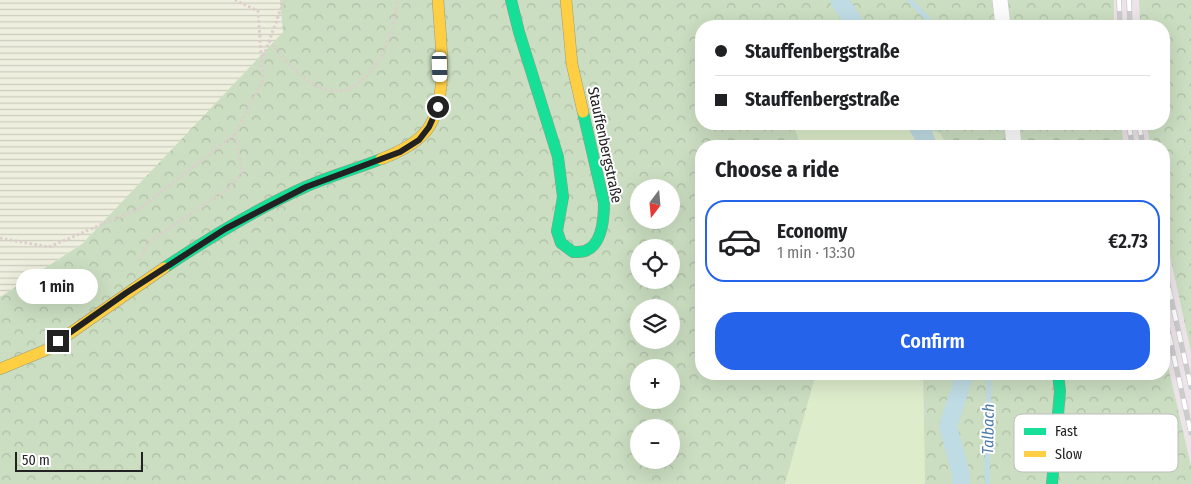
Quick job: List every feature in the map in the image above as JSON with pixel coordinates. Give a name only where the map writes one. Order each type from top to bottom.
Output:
[{"type":"street","points":[[0,369],[44,351],[126,293],[225,229],[306,187],[400,152],[419,140],[429,127],[438,107],[441,84],[438,0]]},
{"type":"street","name":"Stauffenbergstraße","points":[[511,0],[519,32],[558,157],[563,196],[557,231],[561,243],[573,252],[586,251],[596,242],[604,225],[604,203],[572,64],[566,0]]},
{"type":"street","points":[[1000,0],[1002,20]]},
{"type":"street","points":[[1058,414],[1060,391],[1059,380]]},
{"type":"path","points":[[0,238],[49,247],[142,207],[236,134],[263,80],[258,12],[235,0]]},
{"type":"path","points":[[262,63],[284,0]]},
{"type":"path","points":[[269,41],[300,75],[314,84],[328,90],[346,90],[365,77],[376,66],[385,49],[398,0]]},
{"type":"path","points":[[137,268],[147,243],[228,189],[242,173],[236,134]]},
{"type":"shaded area","points":[[1114,0],[1139,0],[1140,20],[1114,20]]},
{"type":"shaded area","points":[[1122,130],[1148,130],[1149,140],[1123,140]]},
{"type":"shaded area","points":[[1170,256],[1191,352],[1191,466],[1170,374]]},
{"type":"green space","points":[[0,0],[280,0],[284,32],[82,244],[0,297]]},
{"type":"green space","points":[[280,0],[1114,0],[1114,20],[695,20],[695,130],[796,130],[798,140],[695,140],[695,380],[814,380],[785,484],[0,484],[0,297],[82,244],[283,32]]},
{"type":"green space","points":[[1139,0],[1191,0],[1191,352],[1170,256],[1170,140],[1149,140],[1148,130],[1170,130],[1170,20],[1140,20]]},
{"type":"green space","points":[[796,130],[930,130],[940,133],[944,140],[798,140]]},
{"type":"green space","points":[[930,130],[1122,130],[1123,140],[944,140],[940,133]]},
{"type":"green space","points":[[1170,374],[1191,466],[1191,484],[925,484],[923,380],[1170,380]]},
{"type":"green space","points":[[814,380],[923,380],[925,484],[785,484]]},
{"type":"waterway","points":[[839,0],[852,20]]},
{"type":"waterway","name":"Talbach","points":[[909,0],[929,20]]},
{"type":"waterway","points":[[920,130],[926,140]]},
{"type":"waterway","name":"Talbach","points":[[926,140],[931,130]]},
{"type":"waterway","points":[[961,484],[961,474],[948,426],[963,380]]},
{"type":"waterway","name":"Talbach","points":[[987,484],[989,380]]},
{"type":"railway","points":[[1119,0],[1120,20]]},
{"type":"railway","points":[[1129,0],[1130,20]]},
{"type":"railway","points":[[1130,130],[1131,140]]},
{"type":"railway","points":[[1140,130],[1142,140]]},
{"type":"railway","points":[[1170,294],[1191,387]]},
{"type":"railway","points":[[1170,340],[1191,433]]},
{"type":"traffic: fast","points":[[511,0],[519,32],[558,157],[563,197],[557,231],[561,243],[573,252],[585,251],[595,243],[601,230],[604,203],[583,112]]},
{"type":"traffic: fast","points":[[164,268],[233,224],[269,205],[314,183],[381,159]]},
{"type":"traffic: fast","points":[[1058,414],[1060,391],[1059,380]]},
{"type":"traffic: fast","points":[[1052,484],[1053,472]]},
{"type":"traffic: slow","points":[[381,159],[412,144],[423,135],[434,117],[439,102],[442,67],[438,0]]},
{"type":"traffic: slow","points":[[566,0],[572,64],[583,112]]},
{"type":"traffic: slow","points":[[0,369],[46,350],[164,268]]},
{"type":"route","points":[[58,341],[126,293],[225,229],[306,187],[400,152],[419,140],[429,127],[438,107]]}]
